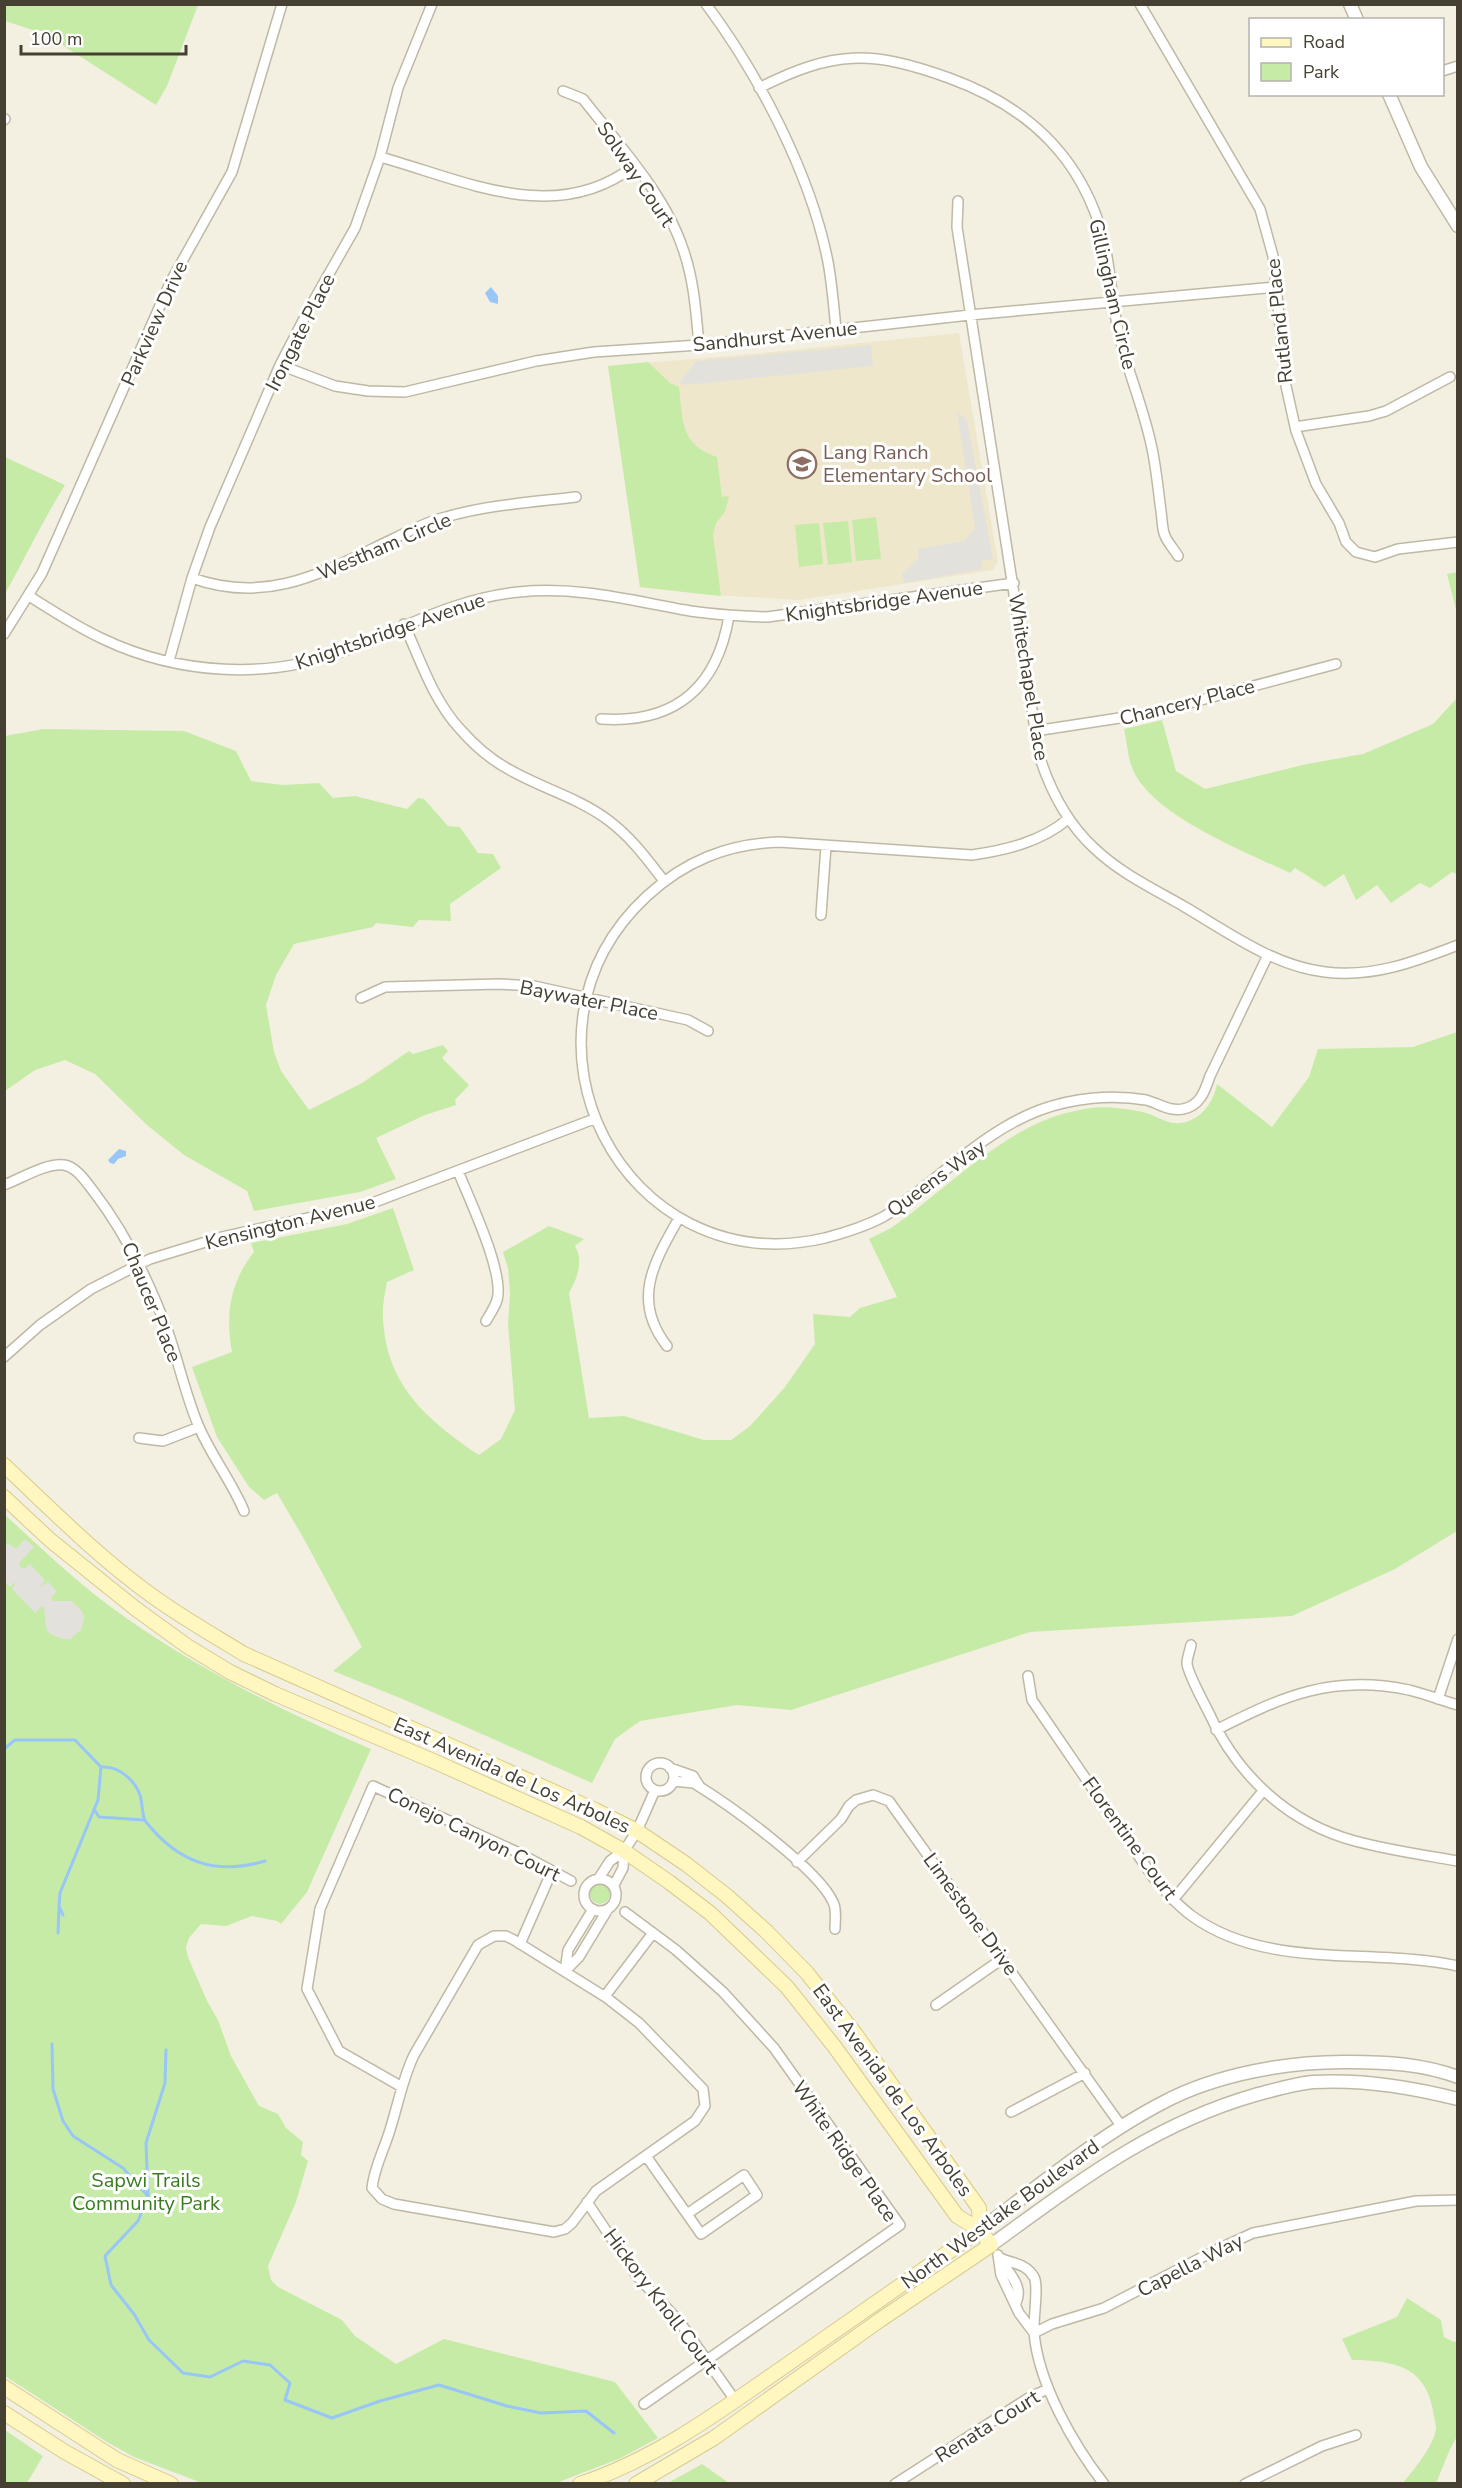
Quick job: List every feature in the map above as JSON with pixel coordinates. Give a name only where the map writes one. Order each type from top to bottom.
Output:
[{"type":"main road","name":"East Avenida de Los Arboles","points":[[4,1465],[67,1525],[150,1594],[244,1654],[552,1790],[637,1831],[727,1896],[767,1932],[807,1973],[854,2032],[979,2208],[980,2230]]},
{"type":"main road","name":"East Avenida de Los Arboles","points":[[4,1497],[50,1540],[136,1609],[187,1646],[230,1672],[275,1694],[431,1760],[580,1827],[624,1851],[710,1913],[787,1987],[834,2046],[957,2216],[980,2230],[991,2245]]},
{"type":"main road","name":"North Westlake Boulevard","points":[[580,2484],[612,2473],[656,2452],[980,2230]]},
{"type":"main road","name":"North Westlake Boulevard","points":[[636,2484],[714,2439],[880,2320],[991,2245]]},
{"type":"main road","points":[[4,2387],[117,2460],[171,2484]]},
{"type":"main road","points":[[4,2413],[65,2452],[123,2484]]},
{"type":"street","name":"Parkview Drive","points":[[4,634],[29,596],[56,545],[170,283],[232,172],[282,4]]},
{"type":"street","name":"Irongate Place","points":[[169,661],[192,578],[210,527],[280,365],[355,228],[380,157],[398,88],[432,4]]},
{"type":"street","points":[[706,4],[759,88],[790,147],[813,205],[828,262],[836,330]]},
{"type":"street","name":"Rutland Place","points":[[1140,4],[1260,209],[1268,233],[1286,386],[1295,428],[1317,484],[1340,523],[1346,542],[1356,552],[1375,557],[1398,549],[1458,542]]},
{"type":"street","points":[[1350,4],[1356,18]]},
{"type":"street","name":"Gillingham Circle","points":[[759,88],[813,64],[837,59],[891,60],[972,86],[1001,101],[1028,120],[1050,140],[1071,164],[1095,212],[1105,250],[1119,334],[1152,445],[1164,534],[1178,556]]},
{"type":"street","name":"Solway Court","points":[[563,91],[583,99],[664,209],[683,249],[693,289],[699,345]]},
{"type":"street","points":[[1390,96],[1421,167],[1458,226]]},
{"type":"street","points":[[380,157],[505,193],[537,198],[565,196],[589,190],[634,166]]},
{"type":"street","name":"Whitechapel Place","points":[[958,201],[957,227],[1014,583],[1035,731],[1047,780],[1068,819],[1093,848],[1119,869],[1268,955],[1295,966],[1324,972],[1353,974],[1383,971],[1414,963],[1458,945]]},
{"type":"street","name":"Sandhurst Avenue","points":[[280,365],[335,386],[368,391],[405,392],[567,356],[699,345],[970,315],[1276,287]]},
{"type":"street","points":[[1295,428],[1386,411],[1450,377]]},
{"type":"street","name":"Westham Circle","points":[[192,578],[208,584],[238,588],[281,586],[335,567],[422,525],[446,517],[576,497]]},
{"type":"street","name":"Knightsbridge Avenue","points":[[29,596],[104,640],[136,652],[169,661],[232,671],[288,666],[317,660],[347,650],[433,612],[484,597],[516,592],[548,590],[602,594],[687,611],[729,616],[766,617],[804,614],[1014,583]]},
{"type":"street","points":[[601,719],[623,720],[650,716],[670,708],[689,696],[705,680],[717,662],[729,616]]},
{"type":"street","points":[[404,624],[438,699],[465,734],[509,770],[608,820],[637,846],[664,881]]},
{"type":"street","name":"Chancery Place","points":[[1035,731],[1152,713],[1336,664]]},
{"type":"street","name":"Queens Way","points":[[1068,819],[1045,835],[1024,843],[998,851],[972,855],[779,842],[737,847],[714,853],[677,871],[664,881],[635,908],[614,934],[597,964],[586,998],[581,1030],[581,1060],[585,1091],[594,1119],[609,1148],[628,1176],[652,1199],[679,1218],[714,1234],[749,1241],[788,1243],[824,1238],[884,1217],[999,1131],[1042,1109],[1075,1101],[1108,1097],[1147,1101],[1175,1110],[1191,1107],[1204,1093],[1268,955]]},
{"type":"street","points":[[821,915],[826,846]]},
{"type":"street","name":"Baywater Place","points":[[362,998],[385,987],[499,984],[534,986],[688,1020],[708,1031]]},
{"type":"street","name":"Kensington Avenue","points":[[4,1358],[40,1325],[91,1289],[140,1264],[222,1237],[367,1205],[594,1119]]},
{"type":"street","name":"Chaucer Place","points":[[4,1185],[47,1167],[63,1165],[73,1168],[119,1224],[140,1264],[168,1332],[199,1427],[236,1491],[244,1512]]},
{"type":"street","points":[[459,1171],[493,1261],[498,1281],[497,1299],[486,1321]]},
{"type":"street","points":[[667,1346],[649,1315],[648,1293],[657,1256],[679,1218]]},
{"type":"street","points":[[139,1438],[163,1441],[199,1427]]},
{"type":"street","points":[[1438,1699],[1458,1639]]},
{"type":"street","points":[[1191,1645],[1187,1664],[1216,1730],[1239,1763],[1263,1791],[1307,1821],[1330,1833],[1374,1845],[1458,1861]]},
{"type":"street","name":"Florentine Court","points":[[1028,1676],[1032,1700],[1153,1877],[1173,1900],[1191,1915],[1213,1929],[1256,1946],[1458,1966]]},
{"type":"street","points":[[1216,1730],[1289,1696],[1338,1686],[1384,1686],[1411,1691],[1458,1705]]},
{"type":"street","points":[[700,1786],[693,1776],[670,1768],[663,1763],[650,1767],[646,1780],[655,1790],[664,1790],[673,1782],[694,1783],[753,1824],[828,1892],[835,1905],[835,1929]]},
{"type":"street","points":[[670,1768],[673,1782]]},
{"type":"street","name":"Conejo Canyon Court","points":[[402,2087],[339,2051],[307,1989],[320,1909],[373,1786],[517,1852],[572,1881]]},
{"type":"street","points":[[608,1909],[601,1911],[593,1909],[586,1902],[584,1892],[589,1882],[598,1878],[610,1861],[624,1851],[637,1831],[655,1790]]},
{"type":"street","points":[[1173,1900],[1263,1791]]},
{"type":"street","name":"Limestone Drive","points":[[797,1862],[842,1819],[849,1806],[856,1800],[865,1796],[882,1797],[896,1807],[904,1822],[1122,2127]]},
{"type":"street","points":[[565,1971],[579,1957],[608,1909],[616,1900],[614,1885],[623,1868],[624,1851]]},
{"type":"street","points":[[520,1944],[552,1871]]},
{"type":"street","points":[[598,1878],[614,1885]]},
{"type":"street","points":[[565,1971],[568,1950],[593,1909]]},
{"type":"street","name":"White Ridge Place","points":[[624,1912],[676,1950],[723,1992],[774,2048],[900,2225],[644,2404]]},
{"type":"street","points":[[605,1996],[653,1933]]},
{"type":"street","points":[[494,1936],[506,1936],[520,1944],[605,1996],[639,2023],[698,2083],[705,2098],[705,2106],[695,2121],[596,2191],[565,2229],[554,2232],[393,2205],[382,2199],[372,2188],[373,2173],[387,2140],[414,2055],[478,1945],[494,1936]]},
{"type":"street","points":[[936,2005],[1002,1959]]},
{"type":"street","name":"North Westlake Boulevard","points":[[980,2230],[1122,2127],[1186,2092],[1261,2070],[1324,2062],[1392,2062],[1458,2077]]},
{"type":"street","points":[[1011,2112],[1084,2073]]},
{"type":"street","name":"North Westlake Boulevard","points":[[991,2245],[1129,2148],[1225,2104],[1282,2088],[1318,2082],[1388,2085],[1458,2099]]},
{"type":"street","points":[[646,2156],[701,2234],[758,2195],[744,2175],[687,2214]]},
{"type":"street","name":"Capella Way","points":[[1034,2333],[1052,2324],[1104,2308],[1252,2233],[1416,2200],[1458,2200]]},
{"type":"street","name":"Hickory Knoll Court","points":[[587,2202],[636,2275],[680,2321],[735,2400]]},
{"type":"street","name":"East Avenida de Los Arboles","points":[[991,2245],[1000,2258],[1000,2275],[1019,2313],[1034,2333]]},
{"type":"street","name":"East Avenida de Los Arboles","points":[[1000,2258],[1027,2268],[1036,2281],[1034,2333],[1048,2389],[1069,2431],[1104,2484]]},
{"type":"street","points":[[1016,2303],[1034,2295]]},
{"type":"street","name":"Renata Court","points":[[895,2484],[1011,2409],[1048,2389]]},
{"type":"street","points":[[1245,2484],[1322,2446],[1356,2435]]},
{"type":"shaded area","name":"Lang Ranch Elementary School","points":[[959,333],[998,562],[993,570],[799,600],[700,594],[640,587],[608,366]]},
{"type":"shaded area","points":[[871,345],[873,366],[685,385],[679,383],[696,361]]},
{"type":"shaded area","points":[[957,412],[967,420],[993,559],[981,561],[983,569],[904,583],[902,574],[919,558],[918,549],[964,541],[975,528]]},
{"type":"shaded area","points":[[25,1539],[34,1547],[19,1563],[20,1567],[25,1568],[30,1564],[45,1580],[40,1587],[48,1582],[57,1591],[51,1597],[53,1601],[72,1601],[82,1611],[84,1618],[81,1630],[70,1639],[50,1634],[46,1628],[44,1608],[42,1606],[35,1613],[12,1589],[17,1581],[10,1587],[5,1581],[5,1547],[8,1543],[16,1549]]},
{"type":"green space","points":[[198,4],[167,86],[156,105],[45,34],[5,21],[4,5]]},
{"type":"green space","points":[[648,362],[670,383],[679,387],[683,421],[690,439],[705,452],[717,457],[722,497],[729,496],[725,512],[716,523],[713,535],[721,596],[640,587],[608,366]]},
{"type":"green space","points":[[5,457],[65,485],[5,594]]},
{"type":"green space","points":[[876,517],[881,559],[856,561],[852,520]]},
{"type":"green space","points":[[848,521],[852,562],[828,565],[823,523]]},
{"type":"green space","points":[[819,523],[823,564],[799,567],[795,525]]},
{"type":"green space","points":[[1458,572],[1457,614],[1447,574]]},
{"type":"green space","points":[[1457,698],[1457,874],[1452,872],[1430,888],[1420,883],[1391,903],[1377,885],[1356,900],[1344,874],[1325,887],[1295,868],[1290,873],[1202,831],[1180,817],[1160,803],[1144,787],[1133,770],[1124,729],[1162,720],[1176,771],[1205,789],[1307,764],[1363,754],[1433,724]]},
{"type":"green space","points":[[43,729],[184,731],[236,751],[251,781],[283,785],[319,783],[333,798],[355,796],[407,809],[418,798],[424,799],[448,826],[460,827],[478,853],[493,854],[501,868],[450,904],[451,921],[419,920],[413,927],[376,923],[373,927],[294,944],[276,975],[266,1005],[274,1052],[281,1071],[309,1110],[362,1083],[409,1051],[413,1054],[443,1045],[448,1051],[442,1058],[469,1085],[455,1100],[456,1105],[425,1115],[376,1138],[396,1179],[360,1192],[254,1211],[247,1191],[184,1155],[147,1125],[95,1074],[65,1060],[35,1070],[5,1091],[5,736]]},
{"type":"green space","points":[[1457,1032],[1457,1531],[1395,1569],[1292,1616],[1030,1632],[791,1710],[737,1705],[640,1721],[615,1739],[592,1783],[405,1700],[333,1671],[362,1647],[277,1493],[264,1500],[249,1487],[217,1437],[192,1367],[232,1352],[229,1325],[231,1299],[239,1275],[254,1252],[251,1243],[347,1224],[393,1208],[414,1270],[387,1282],[383,1318],[392,1363],[401,1382],[427,1414],[479,1455],[501,1439],[515,1410],[508,1324],[510,1294],[508,1268],[503,1252],[549,1226],[584,1239],[575,1246],[579,1264],[575,1282],[569,1293],[589,1418],[624,1416],[704,1440],[731,1440],[750,1426],[785,1387],[815,1344],[813,1314],[850,1317],[860,1308],[897,1297],[869,1239],[891,1228],[977,1161],[1023,1130],[1047,1119],[1099,1107],[1134,1110],[1168,1122],[1182,1123],[1190,1121],[1203,1112],[1212,1099],[1217,1084],[1272,1127],[1309,1077],[1318,1049],[1413,1047]]},
{"type":"green space","name":"Sapwi Trails Community Park","points":[[4,1514],[97,1596],[173,1649],[204,1668],[303,1719],[371,1749],[307,1892],[281,1924],[277,1921],[252,1916],[226,1926],[201,1924],[189,1938],[186,1947],[188,1957],[218,2020],[231,2056],[259,2106],[278,2114],[286,2128],[303,2142],[301,2155],[308,2161],[296,2202],[268,2266],[271,2280],[278,2287],[342,2320],[355,2336],[396,2364],[444,2339],[615,2382],[658,2438],[621,2458],[556,2483],[202,2483],[134,2457],[5,2376]]},
{"type":"green space","points":[[600,1884],[607,1887],[610,1894],[607,1901],[600,1904],[593,1901],[590,1894],[593,1887]]},
{"type":"green space","points":[[1407,2298],[1441,2320],[1444,2337],[1454,2342],[1457,2341],[1457,2437],[1436,2483],[1403,2483],[1418,2465],[1435,2434],[1433,2410],[1429,2395],[1422,2383],[1414,2374],[1393,2364],[1352,2360],[1342,2339],[1397,2317]]},
{"type":"green space","points":[[5,2430],[43,2456],[27,2483],[5,2483]]},
{"type":"green space","points":[[702,2464],[729,2483],[668,2483]]},
{"type":"water","points":[[491,287],[498,296],[498,304],[490,302],[485,293]]},
{"type":"water","points":[[119,1149],[126,1151],[126,1156],[118,1159],[114,1164],[110,1163],[108,1160]]},
{"type":"waterway","points":[[4,1749],[15,1740],[75,1740],[101,1767],[98,1800],[60,1893],[59,1906],[63,1915]]},
{"type":"waterway","points":[[102,1767],[119,1771],[130,1779],[140,1795],[146,1822],[158,1836],[185,1856],[214,1866],[230,1867],[265,1861]]},
{"type":"waterway","points":[[94,1809],[99,1817],[144,1820]]},
{"type":"waterway","points":[[58,1933],[59,1908]]},
{"type":"waterway","points":[[52,2044],[53,2089],[63,2121],[73,2136],[123,2168],[147,2195]]},
{"type":"waterway","points":[[166,2050],[165,2083],[146,2143],[148,2196],[138,2221],[105,2256],[111,2285],[134,2314],[149,2340],[183,2373],[210,2377],[243,2361],[270,2365],[290,2383],[285,2400],[332,2418],[380,2401],[439,2385],[507,2406],[541,2413],[586,2411],[614,2433]]},
{"type":"place","name":"Lang Ranch Elementary School","points":[[802,464]]}]
